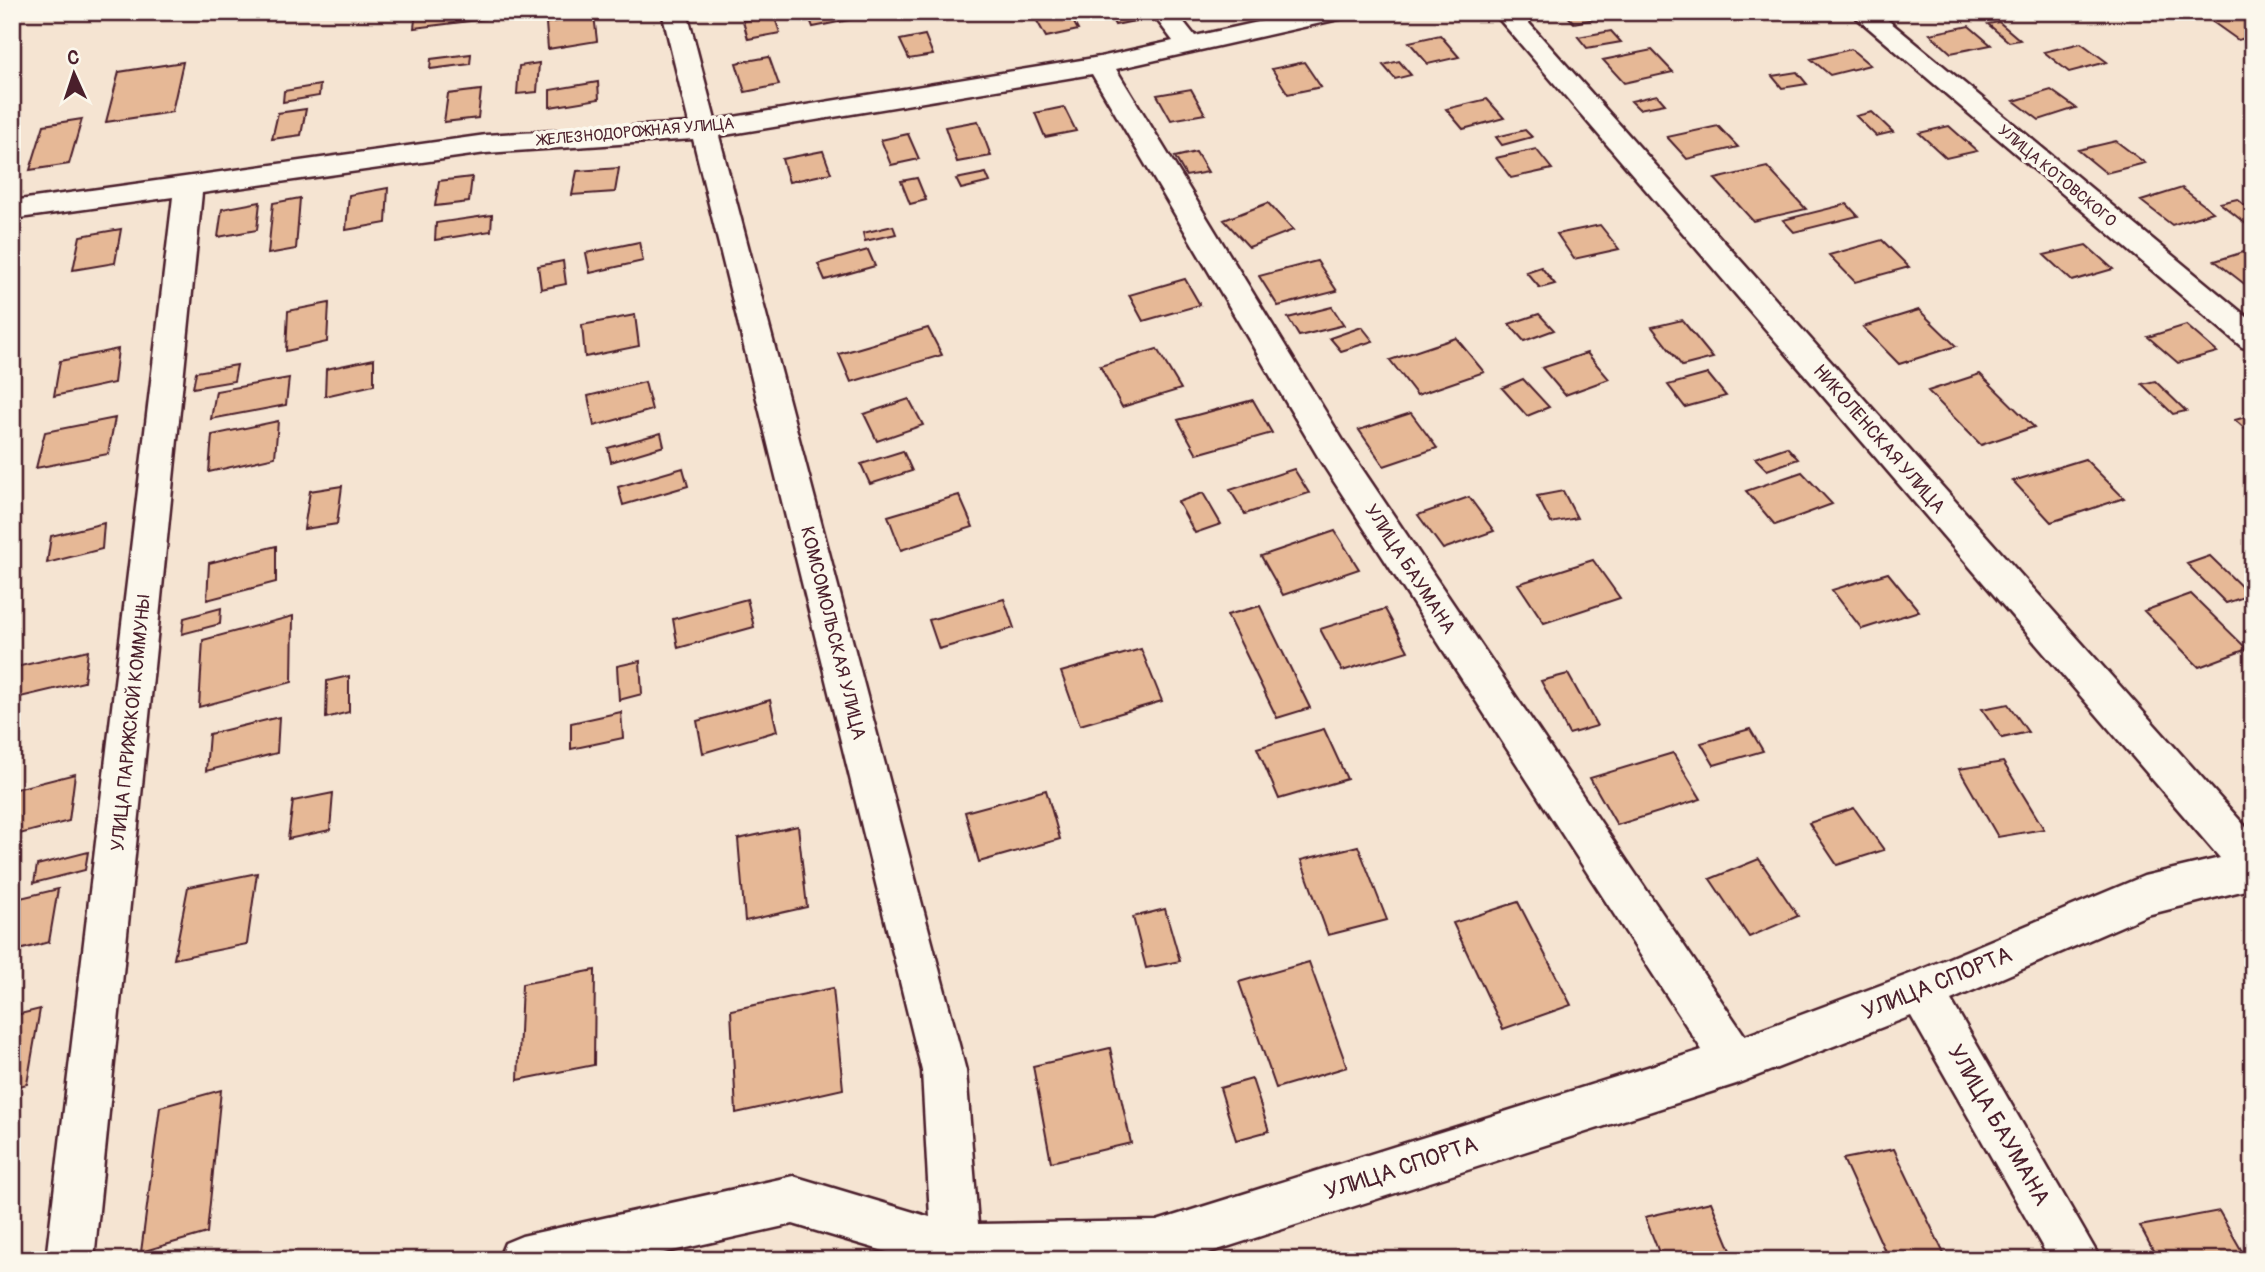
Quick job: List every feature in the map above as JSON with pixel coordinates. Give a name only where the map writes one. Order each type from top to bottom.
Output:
[{"type":"street","name":"КОМСОМОЛЬСКАЯ УЛИЦА","points":[[674,12],[944,1071],[956,1254]]},
{"type":"street","points":[[1163,12],[1189,45]]},
{"type":"street","name":"ЖЕЛЕЗНОДОРОЖНАЯ УЛИЦА","points":[[12,210],[485,144],[704,130],[1100,65],[1339,12]]},
{"type":"street","name":"НИКОЛЕНСКАЯ УЛИЦА","points":[[1505,12],[2253,867]]},
{"type":"street","name":"УЛИЦА КОТОВСКОГО","points":[[1862,12],[2253,339]]},
{"type":"street","name":"УЛИЦА БАУМАНА","points":[[1100,65],[1332,451],[1736,1062]]},
{"type":"street","name":"УЛИЦА ПАРИЖСКОЙ КОММУНЫ","points":[[70,1260],[189,185]]},
{"type":"street","name":"УЛИЦА СПОРТА","points":[[522,1260],[793,1200],[956,1254],[1157,1245],[1736,1062],[1921,990],[2144,896],[2253,867]]},
{"type":"street","name":"УЛИЦА БАУМАНА","points":[[1921,990],[2077,1260]]},
{"type":"building","points":[[416,12],[485,12],[485,19],[414,28]]},
{"type":"building","points":[[807,12],[868,12],[869,16],[813,27]]},
{"type":"building","points":[[1032,12],[1068,12],[1078,30],[1046,37]]},
{"type":"building","points":[[1108,12],[1134,12],[1139,20],[1115,25]]},
{"type":"building","points":[[1564,12],[1632,12],[1574,23]]},
{"type":"building","points":[[2251,12],[2253,36],[2238,40],[2200,13]]},
{"type":"building","points":[[594,15],[597,41],[548,49],[546,23]]},
{"type":"building","points":[[774,15],[780,33],[748,39],[743,21]]},
{"type":"building","points":[[1999,22],[2020,40],[2009,42],[1988,24]]},
{"type":"building","points":[[1969,26],[1991,45],[1951,53],[1930,34]]},
{"type":"building","points":[[1611,31],[1621,42],[1587,48],[1578,37]]},
{"type":"building","points":[[925,35],[933,55],[909,59],[900,40]]},
{"type":"building","points":[[1440,35],[1459,57],[1428,64],[1409,42]]},
{"type":"building","points":[[2081,43],[2107,62],[2069,72],[2044,52]]},
{"type":"building","points":[[1851,49],[1870,65],[1830,75],[1811,59]]},
{"type":"building","points":[[1652,50],[1673,72],[1624,83],[1603,60]]},
{"type":"building","points":[[471,54],[470,64],[430,69],[431,59]]},
{"type":"building","points":[[769,57],[779,85],[745,92],[736,63]]},
{"type":"building","points":[[1399,61],[1411,75],[1395,79],[1383,65]]},
{"type":"building","points":[[183,62],[172,112],[106,122],[119,72]]},
{"type":"building","points":[[1304,62],[1321,87],[1288,94],[1272,69]]},
{"type":"building","points":[[539,63],[537,92],[517,94],[519,66]]},
{"type":"building","points":[[1797,72],[1807,84],[1782,88],[1772,76]]},
{"type":"building","points":[[598,82],[599,99],[550,107],[550,90]]},
{"type":"building","points":[[320,85],[319,96],[283,102],[284,91]]},
{"type":"building","points":[[1191,89],[1205,114],[1171,120],[1157,95]]},
{"type":"building","points":[[481,90],[478,118],[444,122],[448,94]]},
{"type":"building","points":[[2051,90],[2076,108],[2039,120],[2014,101]]},
{"type":"building","points":[[1657,95],[1665,104],[1639,109],[1631,101]]},
{"type":"building","points":[[1487,99],[1504,118],[1463,129],[1446,109]]},
{"type":"building","points":[[1064,107],[1076,131],[1045,137],[1035,113]]},
{"type":"building","points":[[306,109],[301,135],[272,139],[278,113]]},
{"type":"building","points":[[1872,112],[1893,132],[1876,136],[1856,116]]},
{"type":"building","points":[[82,119],[69,164],[30,170],[44,125]]},
{"type":"building","points":[[978,121],[991,156],[957,162],[945,127]]},
{"type":"building","points":[[1718,126],[1738,147],[1687,159],[1667,137]]},
{"type":"building","points":[[1949,126],[1977,151],[1946,158],[1919,133]]},
{"type":"building","points":[[1525,130],[1532,137],[1502,145],[1496,137]]},
{"type":"building","points":[[908,134],[919,159],[891,165],[881,140]]},
{"type":"building","points":[[2116,141],[2145,163],[2106,173],[2078,150]]},
{"type":"building","points":[[1536,149],[1552,169],[1511,178],[1496,158]]},
{"type":"building","points":[[823,151],[831,173],[789,182],[782,159]]},
{"type":"building","points":[[1196,152],[1208,172],[1186,176],[1175,157]]},
{"type":"building","points":[[1767,167],[1806,209],[1753,221],[1715,179]]},
{"type":"building","points":[[619,168],[615,192],[572,195],[577,171]]},
{"type":"building","points":[[986,173],[990,182],[961,189],[956,179]]},
{"type":"building","points":[[472,177],[469,202],[435,206],[439,181]]},
{"type":"building","points":[[917,178],[926,200],[910,204],[901,181]]},
{"type":"building","points":[[388,188],[386,223],[346,230],[349,195]]},
{"type":"building","points":[[2182,188],[2213,212],[2172,225],[2141,201]]},
{"type":"building","points":[[300,198],[296,249],[268,254],[273,203]]},
{"type":"building","points":[[2237,199],[2253,212],[2253,222],[2246,224],[2220,203]]},
{"type":"building","points":[[260,202],[257,230],[218,237],[222,209]]},
{"type":"building","points":[[1268,203],[1293,230],[1249,247],[1224,220]]},
{"type":"building","points":[[1847,204],[1858,216],[1794,232],[1783,220]]},
{"type":"building","points":[[492,215],[491,231],[435,240],[436,223]]},
{"type":"building","points":[[1600,225],[1619,249],[1574,259],[1557,234]]},
{"type":"building","points":[[893,226],[896,234],[865,241],[863,233]]},
{"type":"building","points":[[121,229],[115,263],[73,270],[80,236]]},
{"type":"building","points":[[1882,240],[1909,267],[1855,282],[1829,255]]},
{"type":"building","points":[[639,242],[643,261],[590,273],[586,253]]},
{"type":"building","points":[[2086,245],[2113,269],[2072,281],[2044,255]]},
{"type":"building","points":[[2253,249],[2253,284],[2247,286],[2215,261]]},
{"type":"building","points":[[868,250],[875,266],[825,280],[818,264]]},
{"type":"building","points":[[563,261],[566,284],[541,289],[538,266]]},
{"type":"building","points":[[1317,261],[1337,291],[1278,306],[1259,276]]},
{"type":"building","points":[[1541,267],[1555,284],[1540,288],[1526,272]]},
{"type":"building","points":[[1185,279],[1200,305],[1143,321],[1129,295]]},
{"type":"building","points":[[329,303],[327,342],[286,351],[288,311]]},
{"type":"building","points":[[1332,307],[1344,325],[1299,336],[1288,318]]},
{"type":"building","points":[[1919,310],[1956,346],[1899,364],[1863,327]]},
{"type":"building","points":[[1539,314],[1554,330],[1524,341],[1509,324]]},
{"type":"building","points":[[635,315],[639,346],[585,357],[582,325]]},
{"type":"building","points":[[1682,320],[1713,358],[1682,366],[1652,327]]},
{"type":"building","points":[[2186,325],[2217,352],[2178,363],[2148,337]]},
{"type":"building","points":[[1362,327],[1373,341],[1341,351],[1330,338]]},
{"type":"building","points":[[928,328],[942,355],[851,382],[839,354]]},
{"type":"building","points":[[1456,338],[1484,372],[1417,395],[1390,360]]},
{"type":"building","points":[[118,349],[114,383],[54,396],[60,361]]},
{"type":"building","points":[[1157,349],[1181,389],[1122,407],[1100,366]]},
{"type":"building","points":[[1587,353],[1609,379],[1565,395],[1542,368]]},
{"type":"building","points":[[374,359],[374,385],[325,396],[326,369]]},
{"type":"building","points":[[237,365],[234,381],[193,388],[196,372]]},
{"type":"building","points":[[1708,374],[1726,396],[1685,407],[1668,385]]},
{"type":"building","points":[[1980,374],[2034,427],[1981,445],[1928,391]]},
{"type":"building","points":[[289,378],[286,405],[211,419],[216,391]]},
{"type":"building","points":[[1523,379],[1549,407],[1527,416],[1502,388]]},
{"type":"building","points":[[2155,381],[2186,411],[2173,414],[2142,384]]},
{"type":"building","points":[[645,382],[652,410],[594,426],[588,396]]},
{"type":"building","points":[[909,399],[923,425],[877,441],[864,414]]},
{"type":"building","points":[[1253,400],[1272,433],[1197,454],[1178,420]]},
{"type":"building","points":[[1411,413],[1437,448],[1384,466],[1359,430]]},
{"type":"building","points":[[2253,415],[2253,436],[2235,420]]},
{"type":"building","points":[[115,418],[108,454],[36,468],[45,432]]},
{"type":"building","points":[[278,421],[275,457],[209,472],[212,435]]},
{"type":"building","points":[[661,433],[664,446],[611,462],[608,448]]},
{"type":"building","points":[[1787,447],[1798,459],[1767,470],[1755,458]]},
{"type":"building","points":[[903,451],[912,471],[870,484],[861,464]]},
{"type":"building","points":[[2085,459],[2124,498],[2051,522],[2013,481]]},
{"type":"building","points":[[683,468],[688,486],[623,505],[618,487]]},
{"type":"building","points":[[1294,469],[1309,493],[1245,514],[1230,490]]},
{"type":"building","points":[[1802,472],[1832,504],[1775,525],[1746,491]]},
{"type":"building","points":[[342,486],[337,524],[304,529],[310,491]]},
{"type":"building","points":[[1563,491],[1577,518],[1551,523],[1537,496]]},
{"type":"building","points":[[1203,493],[1221,524],[1195,533],[1178,502]]},
{"type":"building","points":[[959,495],[973,527],[901,550],[888,516]]},
{"type":"building","points":[[1469,497],[1494,531],[1443,549],[1418,515]]},
{"type":"building","points":[[104,523],[102,549],[47,563],[51,536]]},
{"type":"building","points":[[1335,531],[1359,569],[1283,595],[1261,556]]},
{"type":"building","points":[[276,546],[276,582],[207,600],[209,563]]},
{"type":"building","points":[[2210,556],[2250,595],[2226,603],[2187,564]]},
{"type":"building","points":[[1593,560],[1620,598],[1544,623],[1518,584]]},
{"type":"building","points":[[1888,573],[1919,611],[1862,629],[1832,590]]},
{"type":"building","points":[[2191,594],[2247,649],[2199,667],[2144,611]]},
{"type":"building","points":[[747,599],[754,627],[678,648],[673,619]]},
{"type":"building","points":[[1004,599],[1014,628],[939,649],[929,620]]},
{"type":"building","points":[[1260,606],[1310,708],[1277,718],[1227,615]]},
{"type":"building","points":[[221,608],[220,624],[182,634],[184,618]]},
{"type":"building","points":[[1385,609],[1408,651],[1342,671],[1320,629]]},
{"type":"building","points":[[293,616],[292,682],[199,707],[203,640]]},
{"type":"building","points":[[1141,649],[1162,701],[1080,725],[1061,672]]},
{"type":"building","points":[[88,650],[84,682],[12,699],[12,668]]},
{"type":"building","points":[[640,661],[642,694],[619,700],[617,666]]},
{"type":"building","points":[[1568,674],[1597,726],[1569,734],[1541,681]]},
{"type":"building","points":[[349,676],[349,712],[326,718],[327,681]]},
{"type":"building","points":[[770,700],[777,731],[703,753],[697,721]]},
{"type":"building","points":[[2008,704],[2028,732],[2002,738],[1982,709]]},
{"type":"building","points":[[621,712],[623,738],[571,749],[571,723]]},
{"type":"building","points":[[279,717],[277,753],[206,771],[209,734]]},
{"type":"building","points":[[1324,729],[1347,779],[1279,799],[1257,748]]},
{"type":"building","points":[[1750,729],[1763,751],[1714,765],[1701,743]]},
{"type":"building","points":[[1673,753],[1701,799],[1617,825],[1590,778]]},
{"type":"building","points":[[2003,762],[2044,829],[1998,837],[1959,769]]},
{"type":"building","points":[[75,774],[69,821],[12,836],[12,790]]},
{"type":"building","points":[[1046,790],[1060,839],[979,862],[965,812]]},
{"type":"building","points":[[333,793],[330,830],[288,839],[293,801]]},
{"type":"building","points":[[1854,808],[1884,850],[1837,865],[1809,823]]},
{"type":"building","points":[[798,826],[807,907],[745,921],[738,839]]},
{"type":"building","points":[[1358,846],[1387,920],[1328,935],[1301,860]]},
{"type":"building","points":[[88,852],[85,870],[34,883],[37,865]]},
{"type":"building","points":[[1759,859],[1798,916],[1749,937],[1710,879]]},
{"type":"building","points":[[257,873],[247,944],[174,959],[188,887]]},
{"type":"building","points":[[58,889],[49,942],[12,952],[12,900]]},
{"type":"building","points":[[1518,902],[1571,1005],[1503,1029],[1453,923]]},
{"type":"building","points":[[1165,909],[1180,961],[1146,968],[1133,917]]},
{"type":"building","points":[[1309,962],[1347,1067],[1276,1088],[1239,982]]},
{"type":"building","points":[[595,970],[594,1065],[518,1080],[522,984]]},
{"type":"building","points":[[833,988],[843,1089],[736,1113],[731,1010]]},
{"type":"building","points":[[40,1009],[27,1084],[12,1088],[12,1016]]},
{"type":"building","points":[[1110,1048],[1131,1143],[1051,1162],[1033,1066]]},
{"type":"building","points":[[1252,1079],[1269,1131],[1236,1140],[1220,1088]]},
{"type":"building","points":[[221,1090],[207,1233],[141,1252],[160,1107]]},
{"type":"building","points":[[1894,1149],[1947,1260],[1889,1260],[1843,1159]]},
{"type":"building","points":[[1711,1202],[1735,1260],[1662,1260],[1645,1217]]},
{"type":"building","points":[[2219,1211],[2247,1260],[2158,1260],[2140,1226]]}]
